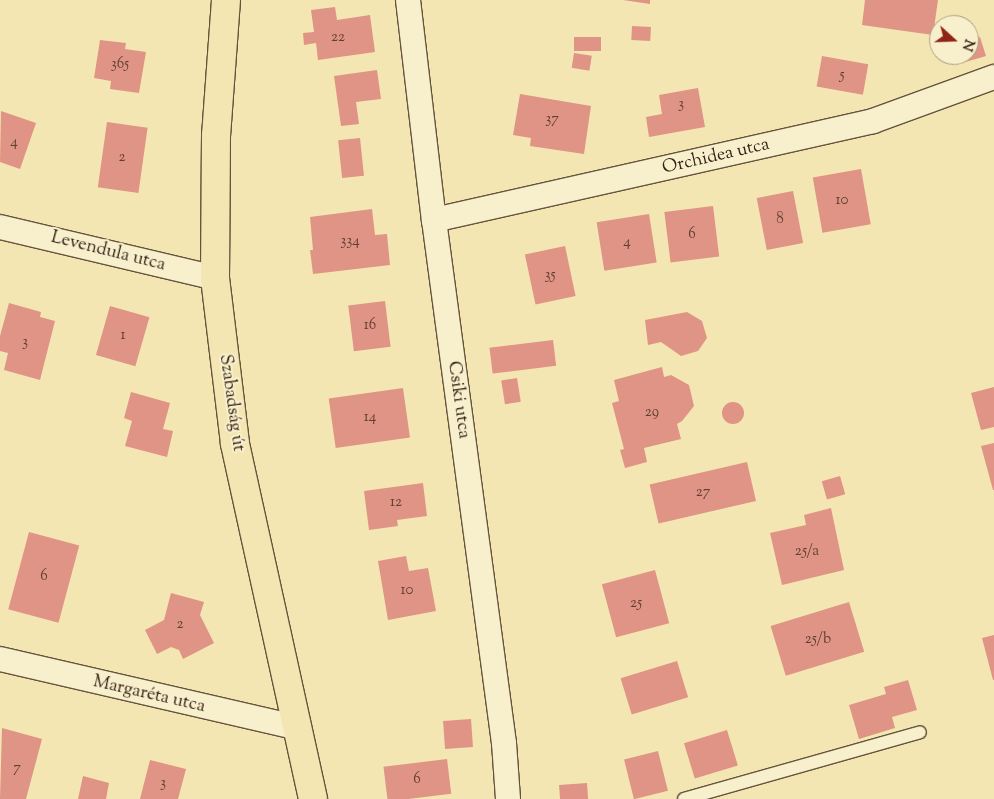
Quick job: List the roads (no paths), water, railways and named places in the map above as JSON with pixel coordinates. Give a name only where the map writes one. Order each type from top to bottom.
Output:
[{"type":"main road","name":"Szabadság út","points":[[226,0],[216,134],[215,278],[235,444],[312,799]]},
{"type":"street","name":"Csiki utca","points":[[408,0],[434,220],[504,743],[508,799]]},
{"type":"street","name":"Orchidea utca","points":[[434,220],[873,121],[992,81]]},
{"type":"street","name":"Levendula utca","points":[[0,227],[215,278]]},
{"type":"street","name":"Margaréta utca","points":[[0,660],[298,728]]},
{"type":"lane","points":[[684,799],[920,732]]}]
